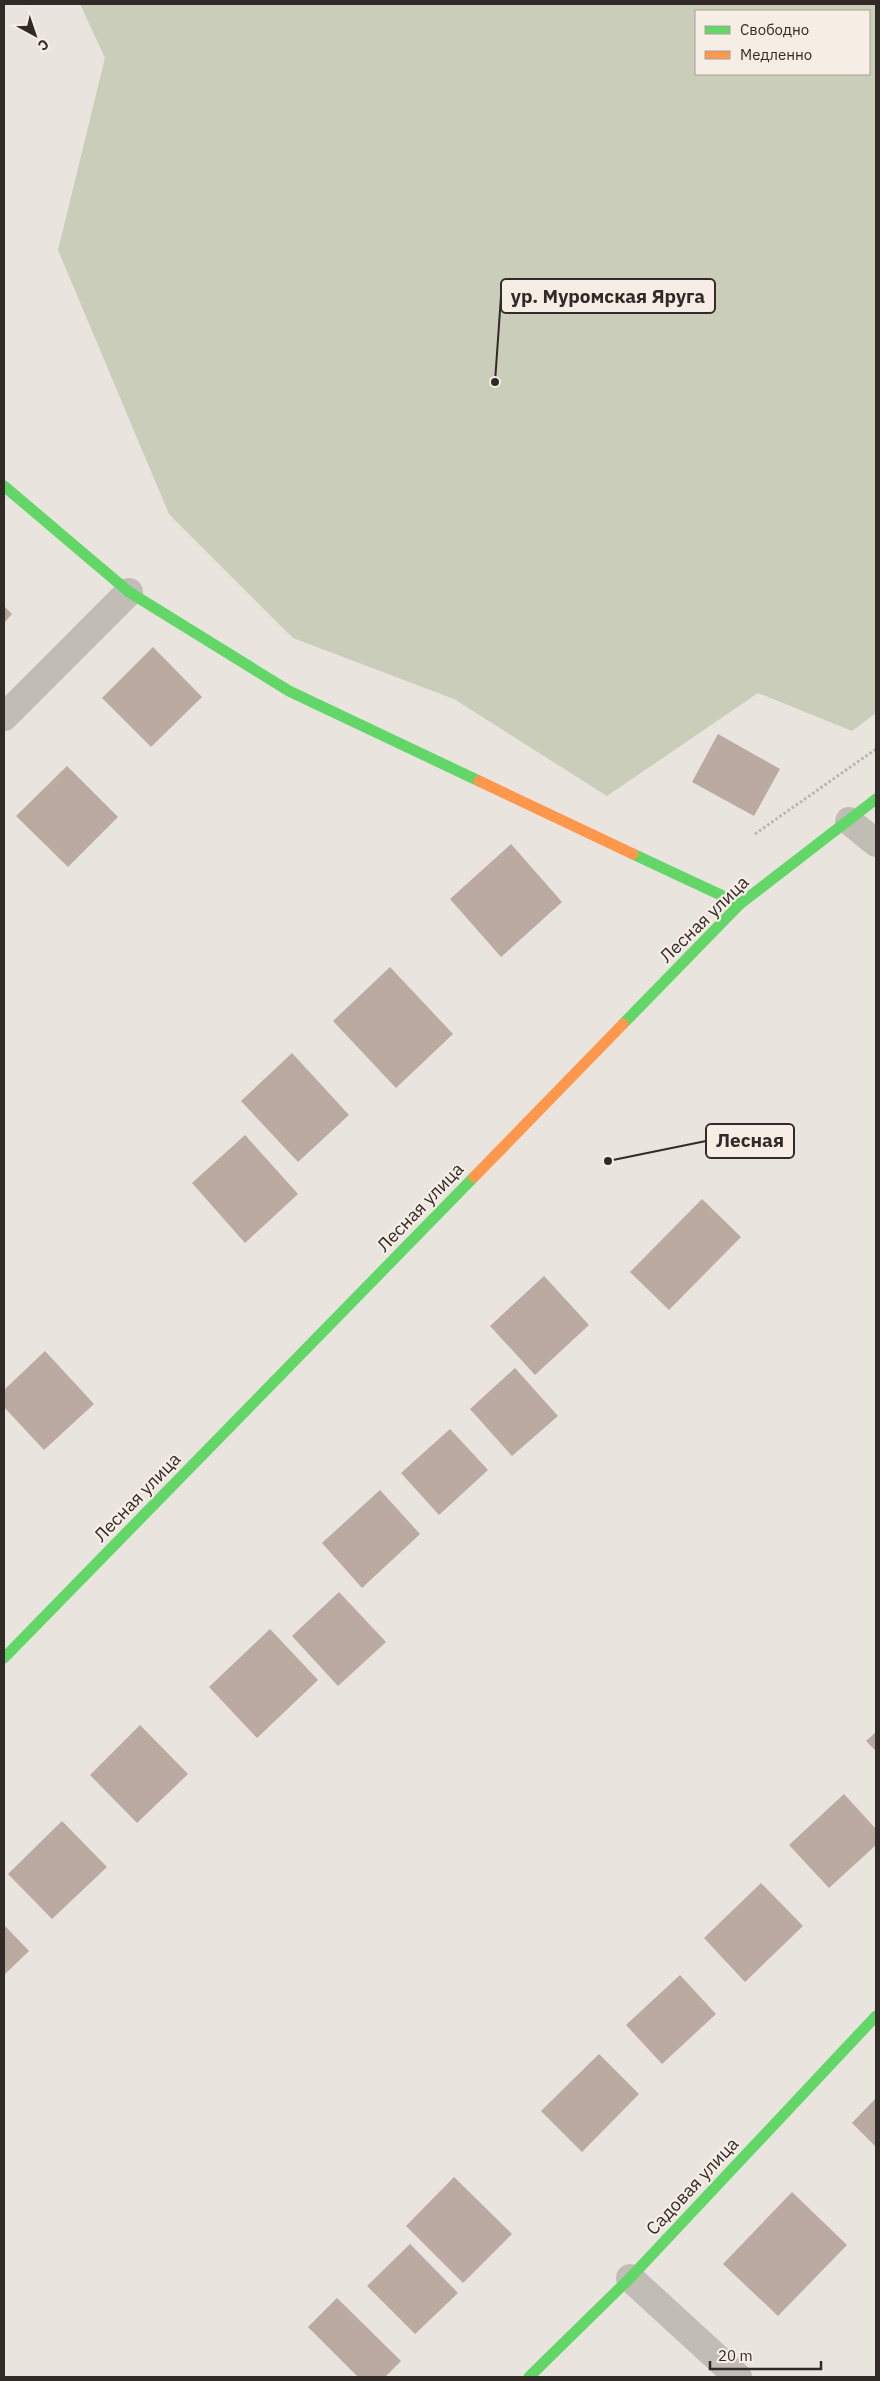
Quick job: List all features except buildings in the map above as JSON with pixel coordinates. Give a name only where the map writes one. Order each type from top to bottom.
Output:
[{"type":"street","points":[[4,486],[130,592],[289,691],[740,904]]},
{"type":"street","points":[[4,717],[130,592]]},
{"type":"street","name":"Лесная улица","points":[[4,1658],[740,904],[876,799]]},
{"type":"street","points":[[849,821],[876,843]]},
{"type":"street","name":"Садовая улица","points":[[530,2377],[630,2278],[876,2016]]},
{"type":"street","points":[[630,2278],[738,2377]]},
{"type":"path","points":[[756,834],[876,748]]},
{"type":"green space","points":[[80,4],[876,4],[876,713],[852,731],[758,693],[607,796],[454,699],[293,638],[169,514],[58,250],[105,58]]},
{"type":"traffic: fast","points":[[4,486],[129,592],[289,691],[479,781]]},
{"type":"traffic: fast","points":[[623,1024],[740,904],[876,799]]},
{"type":"traffic: fast","points":[[633,854],[740,904]]},
{"type":"traffic: fast","points":[[4,1658],[474,1177]]},
{"type":"traffic: fast","points":[[529,2377],[630,2278],[876,2016]]},
{"type":"traffic: slow","points":[[479,781],[633,854]]},
{"type":"traffic: slow","points":[[474,1177],[623,1024]]},
{"type":"place","name":"ур. Муромская Яруга","points":[[495,382]]},
{"type":"place","name":"Лесная","points":[[608,1161]]}]
